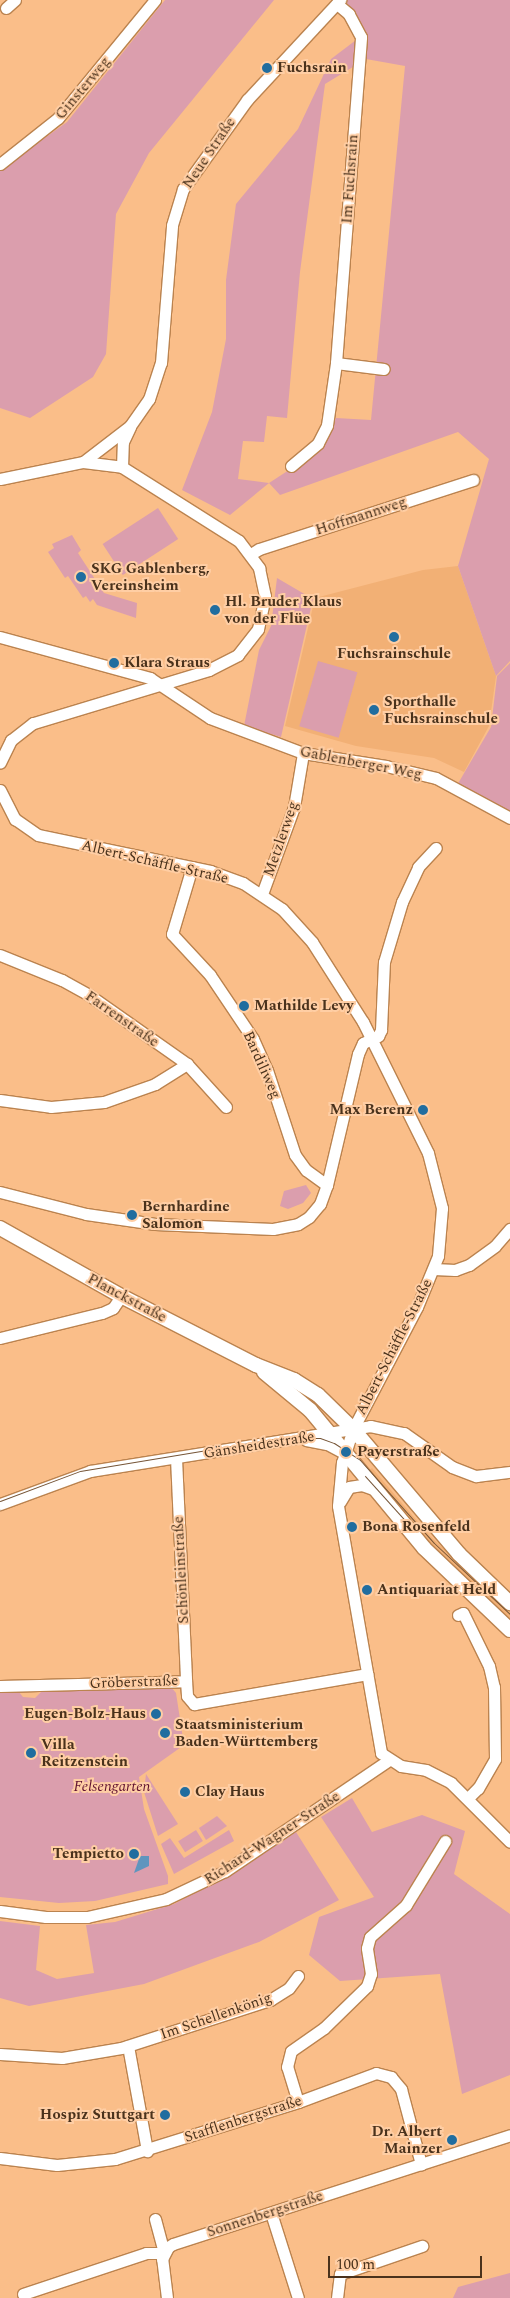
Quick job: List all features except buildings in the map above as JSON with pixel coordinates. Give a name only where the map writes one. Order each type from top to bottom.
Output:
[{"type":"main road","name":"Planckstraße","points":[[0,1228],[121,1296],[256,1365],[306,1387],[327,1402],[359,1428],[380,1461],[460,1554],[510,1603]]},
{"type":"main road","name":"Planckstraße","points":[[256,1365],[310,1410],[373,1489],[424,1548],[510,1630]]},
{"type":"street","name":"Ginsterweg","points":[[0,164],[58,118],[155,0]]},
{"type":"street","name":"Im Fuchsrain","points":[[290,466],[318,443],[327,425],[336,363],[361,37],[350,14],[338,2]]},
{"type":"street","name":"Neue Straße","points":[[122,467],[123,442],[130,426],[148,399],[161,363],[172,224],[183,189],[247,100],[338,2]]},
{"type":"street","points":[[336,363],[384,369]]},
{"type":"street","name":"Neue Straße","points":[[0,479],[83,462],[130,426]]},
{"type":"street","points":[[0,763],[11,740],[33,723],[225,663],[249,644],[258,629],[265,596],[259,568],[251,554],[226,531],[122,467],[83,462]]},
{"type":"street","name":"Hoffmannweg","points":[[251,554],[259,549],[473,480]]},
{"type":"street","name":"Gablenberger Weg","points":[[0,637],[150,678],[210,718],[303,753],[420,772],[510,818]]},
{"type":"street","points":[[0,646],[16,642]]},
{"type":"street","name":"Metzlerweg","points":[[262,894],[294,807],[303,753]]},
{"type":"street","name":"Albert-Schäffle-Straße","points":[[0,790],[15,819],[38,835],[192,867],[228,877],[262,894],[282,909],[308,936],[372,1039],[435,1173],[442,1226],[434,1269],[417,1307],[367,1399],[359,1428]]},
{"type":"street","points":[[0,1192],[62,1209],[125,1221],[273,1229],[298,1224],[309,1217],[320,1204],[327,1185],[358,1054],[363,1043],[379,1034],[382,1025],[384,962],[402,902],[418,866],[436,848]]},
{"type":"street","name":"Bardiliweg","points":[[192,867],[172,934],[210,975],[249,1034],[268,1070],[295,1155],[306,1170],[327,1185]]},
{"type":"street","name":"Farrenstraße","points":[[0,955],[77,988],[187,1064],[226,1107]]},
{"type":"street","points":[[0,1100],[51,1107],[104,1102],[156,1084],[187,1064]]},
{"type":"street","points":[[434,1269],[455,1270],[469,1265],[495,1246],[510,1229]]},
{"type":"street","points":[[0,1338],[102,1313],[113,1308],[121,1296]]},
{"type":"street","points":[[367,1399],[366,1412],[344,1453],[337,1496],[379,1745],[389,1760],[439,1775],[468,1798],[510,1842]]},
{"type":"street","name":"Albert-Schäffle-Straße","points":[[366,1412],[370,1421],[380,1427]]},
{"type":"street","name":"Gänsheidestraße","points":[[0,1504],[90,1470],[359,1428],[380,1427],[404,1433],[452,1467],[476,1476],[510,1472]]},
{"type":"street","points":[[292,1439],[323,1443],[344,1453]]},
{"type":"street","name":"Schönleinstraße","points":[[176,1458],[186,1681]]},
{"type":"street","points":[[340,1517],[341,1498],[347,1489],[362,1485],[373,1489]]},
{"type":"street","points":[[458,1615],[463,1613],[489,1666],[494,1686],[495,1759],[478,1788],[468,1798]]},
{"type":"street","name":"Gröberstraße","points":[[0,1686],[186,1681],[187,1696],[194,1704],[366,1674]]},
{"type":"street","name":"Richard-Wagner-Straße","points":[[0,1912],[46,1917],[87,1917],[166,1899],[224,1871],[389,1760]]},
{"type":"street","points":[[298,2102],[287,2067],[291,2051],[324,2028],[368,1986],[371,1974],[367,1948],[370,1937],[406,1905],[444,1841]]},
{"type":"street","name":"Im Schellenkönig","points":[[0,2054],[62,2058],[128,2046],[270,2000],[288,1988],[298,1976]]},
{"type":"street","points":[[128,2046],[146,2150]]},
{"type":"street","name":"Stafflenbergstraße","points":[[0,2158],[69,2165],[115,2159],[298,2102],[376,2073],[391,2077],[401,2089],[421,2164]]},
{"type":"street","name":"Sonnenbergstraße","points":[[164,2254],[173,2244],[510,2135]]},
{"type":"street","points":[[271,2212],[298,2298]]},
{"type":"street","points":[[155,2219],[164,2254],[168,2298]]},
{"type":"street","points":[[336,2298],[337,2280],[348,2269],[422,2246]]},
{"type":"street","points":[[23,2294],[146,2253],[164,2254]]},
{"type":"shaded area","name":"Fuchsrainschule","points":[[458,566],[496,676],[489,726],[464,772],[434,758],[356,746],[285,726],[315,598],[423,570]]},
{"type":"shaded area","points":[[372,1468],[429,1535],[446,1551],[449,1549],[510,1610],[510,1624],[420,1534],[367,1472]]},
{"type":"green space","points":[[165,0],[274,0],[149,153],[116,214],[106,354],[93,377],[30,418],[0,408],[0,170],[67,122]]},
{"type":"green space","points":[[340,0],[510,0],[510,661],[496,676],[458,566],[489,459],[458,432],[280,495],[269,483],[230,515],[182,490],[212,412],[226,339],[226,280],[236,204],[298,129],[331,59],[360,37]],"holes":[[[366,59],[405,66],[371,420],[336,418],[323,448],[269,483],[238,479],[243,441],[264,442],[267,416],[287,418],[300,272],[325,84]]]},
{"type":"green space","points":[[158,508],[178,539],[123,575],[103,544]]},
{"type":"green space","name":"SKG Gablenberg, Vereinsheim","points":[[72,535],[81,550],[78,553],[104,593],[137,603],[136,618],[97,605],[93,599],[90,602],[86,596],[83,598],[68,576],[65,578],[48,552],[54,548],[52,544]]},
{"type":"green space","points":[[277,578],[313,599],[281,737],[244,726],[259,650],[271,626]]},
{"type":"green space","points":[[318,661],[357,672],[339,738],[299,726]]},
{"type":"green space","points":[[510,663],[510,813],[456,787],[491,727],[497,676]]},
{"type":"green space","points":[[306,1185],[311,1193],[303,1203],[288,1209],[280,1206],[284,1191]]},
{"type":"green space","name":"Felsengarten","points":[[171,1687],[176,1693],[184,1745],[139,1777],[144,1809],[168,1876],[168,1884],[95,1901],[59,1903],[0,1897],[0,1693],[19,1692],[23,1697],[35,1698],[42,1691]]},
{"type":"green space","points":[[146,1774],[178,1824],[158,1836],[144,1792]]},
{"type":"green space","points":[[352,1798],[372,1832],[422,1815],[465,1831],[454,1874],[510,1914],[510,2075],[462,2094],[440,1974],[340,1981],[309,1955],[319,1917],[374,1897],[321,1817]]},
{"type":"green space","points":[[217,1816],[227,1826],[206,1840],[199,1828]]},
{"type":"green space","points":[[196,1830],[203,1841],[185,1852],[178,1841]]},
{"type":"green space","points":[[229,1830],[234,1841],[174,1874],[161,1844],[170,1838],[184,1858]]},
{"type":"green space","points":[[296,1832],[339,1900],[259,1942],[144,1984],[29,2006],[0,1998],[0,1921],[40,1926],[36,1970],[57,1979],[94,1973],[86,1925],[115,1922],[174,1904],[237,1871]]},
{"type":"green space","points":[[510,2273],[510,2298],[453,2298],[458,2287]]},
{"type":"water","points":[[140,1856],[149,1856],[149,1866],[134,1873]]},
{"type":"tram line","points":[[0,1501],[80,1471],[279,1438],[320,1438],[334,1443],[360,1460],[434,1543],[510,1614]]},
{"type":"tram line","points":[[365,1476],[410,1526]]},
{"type":"place","name":"Fuchsrain","points":[[267,68]]},
{"type":"place","name":"SKG Gablenberg, Vereinsheim","points":[[81,577]]},
{"type":"place","name":"Hl. Bruder Klaus von der Flüe","points":[[215,610]]},
{"type":"place","name":"Fuchsrainschule","points":[[394,637]]},
{"type":"place","name":"Klara Straus","points":[[114,663]]},
{"type":"place","name":"Sporthalle Fuchsrainschule","points":[[374,710]]},
{"type":"place","name":"Mathilde Levy","points":[[244,1006]]},
{"type":"place","name":"Max Berenz","points":[[423,1110]]},
{"type":"place","name":"Bernhardine Salomon","points":[[132,1215]]},
{"type":"place","name":"Payerstraße","points":[[346,1452]]},
{"type":"place","name":"Bona Rosenfeld","points":[[352,1527]]},
{"type":"place","name":"Antiquariat Held","points":[[367,1590]]},
{"type":"place","name":"Eugen-Bolz-Haus","points":[[156,1714]]},
{"type":"place","name":"Staatsministerium Baden-Württemberg","points":[[165,1733]]},
{"type":"place","name":"Villa Reitzenstein","points":[[31,1753]]},
{"type":"place","name":"Clay Haus","points":[[185,1792]]},
{"type":"place","name":"Tempietto","points":[[134,1854]]},
{"type":"place","name":"Hospiz Stuttgart","points":[[165,2115]]},
{"type":"place","name":"Dr. Albert Mainzer","points":[[452,2140]]}]
